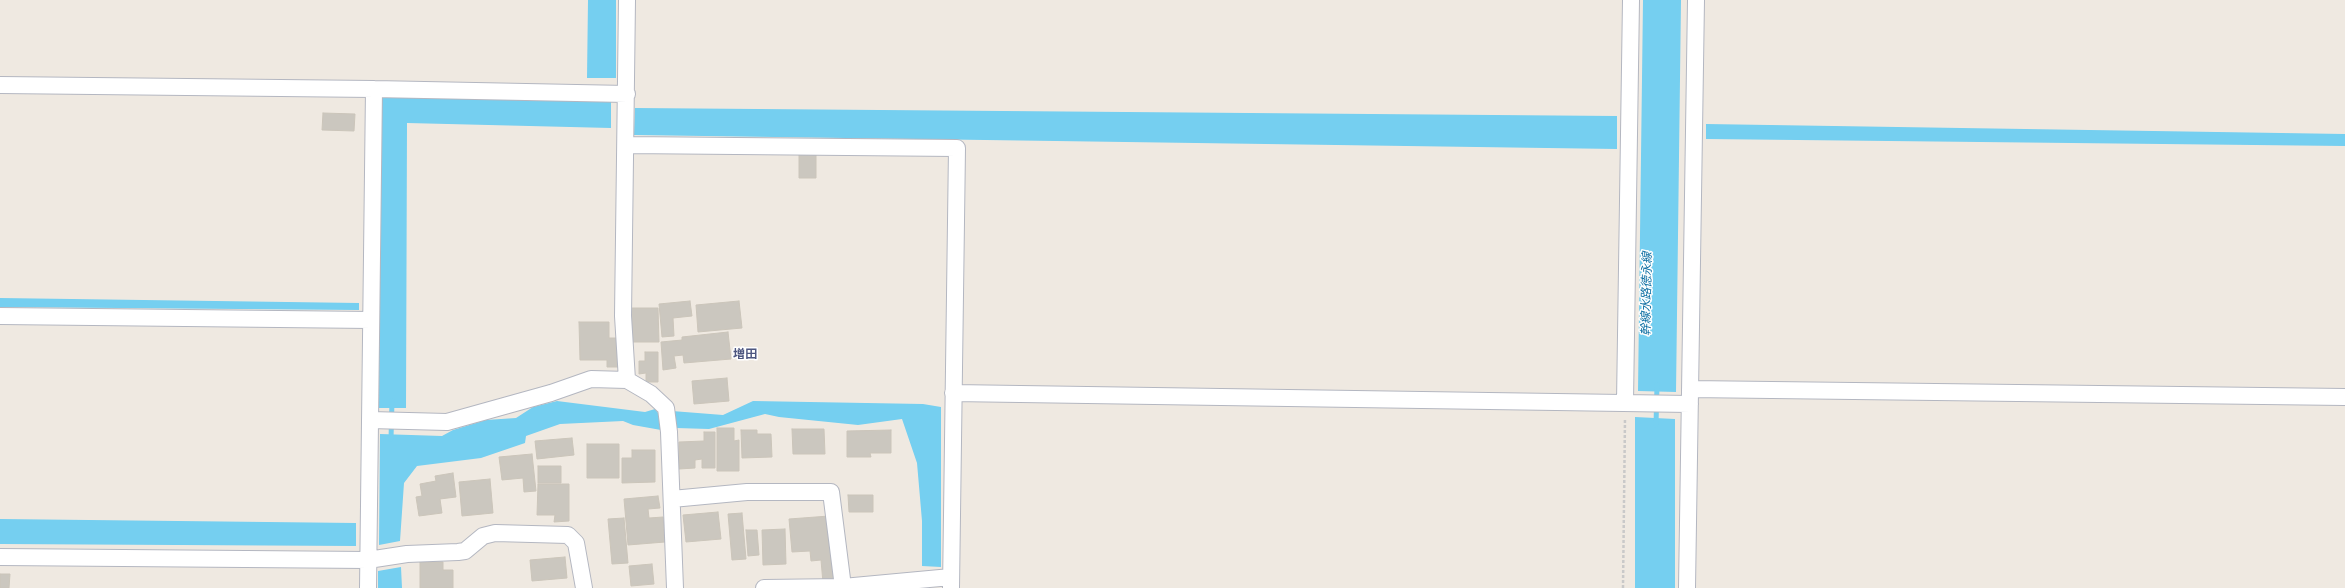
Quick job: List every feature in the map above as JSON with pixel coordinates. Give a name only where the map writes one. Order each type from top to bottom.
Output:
[{"type":"street","points":[[627,0],[623,316],[627,380]]},
{"type":"street","points":[[1625,402],[1631,0]]},
{"type":"street","points":[[1687,588],[1696,0]]},
{"type":"street","points":[[0,85],[374,89],[627,94]]},
{"type":"street","points":[[368,588],[368,560],[378,420],[371,320],[374,89]]},
{"type":"street","points":[[626,145],[957,148],[951,583],[764,588]]},
{"type":"street","points":[[0,316],[371,320]]},
{"type":"street","points":[[378,420],[448,422],[551,394],[590,379],[627,380],[651,394],[666,408],[669,432],[675,588]]},
{"type":"street","points":[[953,394],[1647,403],[1669,403],[1690,396],[2345,397]]},
{"type":"street","points":[[672,498],[747,492],[831,492],[843,587]]},
{"type":"street","points":[[0,557],[368,560],[407,554],[465,551],[483,536],[495,533],[568,535],[576,543],[584,588]]},
{"type":"path","points":[[1623,588],[1625,402]]},
{"type":"water","points":[[588,0],[616,0],[616,78],[587,78]]},
{"type":"water","points":[[1643,0],[1681,0],[1676,392],[1638,391]]},
{"type":"water","points":[[380,96],[611,102],[611,128],[407,123],[406,408],[379,408]]},
{"type":"water","points":[[635,108],[1617,116],[1617,149],[634,135]]},
{"type":"water","points":[[1706,124],[2345,134],[2345,146],[1706,139]]},
{"type":"water","points":[[0,298],[359,303],[359,310],[0,307]]},
{"type":"water","points":[[557,401],[645,412],[655,409],[662,418],[661,430],[633,425],[623,421],[560,424],[526,436],[525,443],[481,458],[417,466],[404,483],[400,541],[379,545],[380,434],[442,436],[453,430],[486,420],[516,418],[533,407]]},
{"type":"water","points":[[753,401],[923,404],[941,407],[941,567],[922,566],[922,521],[917,463],[902,419],[858,425],[779,417],[765,414],[709,429],[676,428],[672,411],[723,415]]},
{"type":"water","points":[[1635,417],[1675,419],[1675,588],[1635,588]]},
{"type":"water","points":[[0,519],[356,523],[356,546],[0,544]]},
{"type":"water","points":[[401,567],[402,588],[378,588],[378,571]]},
{"type":"building","points":[[323,113],[355,114],[354,131],[322,130]]},
{"type":"building","points":[[799,154],[816,154],[816,178],[799,178]]},
{"type":"building","points":[[690,301],[692,316],[673,318],[674,336],[662,337],[659,304]]},
{"type":"building","points":[[739,301],[742,328],[698,332],[696,305]]},
{"type":"building","points":[[630,308],[658,308],[659,342],[630,342]]},
{"type":"building","points":[[579,322],[609,322],[609,338],[620,338],[620,367],[607,367],[607,360],[580,360]]},
{"type":"building","points":[[728,332],[731,359],[684,363],[683,355],[674,356],[676,368],[663,370],[661,342],[682,340],[682,337]]},
{"type":"building","points":[[645,352],[658,352],[658,382],[646,382],[646,373],[639,374],[639,361],[645,361]]},
{"type":"building","points":[[727,378],[729,401],[694,404],[692,381]]},
{"type":"building","points":[[717,428],[734,428],[734,441],[739,440],[739,471],[717,471]]},
{"type":"building","points":[[792,429],[824,429],[825,454],[793,454]]},
{"type":"building","points":[[741,430],[757,430],[757,434],[771,434],[772,457],[742,458]]},
{"type":"building","points":[[891,430],[891,453],[870,453],[871,457],[847,457],[847,431]]},
{"type":"building","points":[[704,432],[715,432],[715,468],[702,468],[702,459],[695,460],[695,468],[679,469],[679,442],[704,441]]},
{"type":"building","points":[[572,438],[574,455],[537,459],[535,441]]},
{"type":"building","points":[[587,444],[619,444],[619,478],[587,478]]},
{"type":"building","points":[[632,450],[655,450],[655,482],[622,483],[622,458],[632,458]]},
{"type":"building","points":[[532,454],[536,491],[524,492],[523,478],[502,480],[499,457]]},
{"type":"building","points":[[538,466],[561,466],[561,483],[538,483]]},
{"type":"building","points":[[453,473],[456,497],[440,499],[442,513],[419,516],[416,497],[422,496],[420,484],[436,481],[435,476]]},
{"type":"building","points":[[490,479],[493,513],[462,516],[459,482]]},
{"type":"building","points":[[538,484],[569,484],[569,521],[554,522],[555,515],[537,515]]},
{"type":"building","points":[[848,495],[873,495],[873,512],[849,512]]},
{"type":"building","points":[[658,496],[660,508],[648,509],[649,518],[663,517],[665,542],[628,545],[624,499]]},
{"type":"building","points":[[718,512],[721,539],[686,542],[683,515]]},
{"type":"building","points":[[742,513],[746,559],[732,560],[728,514]]},
{"type":"building","points":[[829,516],[835,582],[823,583],[821,560],[811,561],[810,551],[792,552],[789,519]]},
{"type":"building","points":[[624,518],[628,563],[612,564],[608,519]]},
{"type":"building","points":[[785,529],[786,564],[763,565],[762,530]]},
{"type":"building","points":[[746,530],[757,530],[759,555],[748,556]]},
{"type":"building","points":[[565,557],[567,578],[532,581],[530,560]]},
{"type":"building","points":[[420,562],[443,562],[443,570],[453,570],[453,588],[420,588]]},
{"type":"building","points":[[652,564],[654,584],[631,586],[629,566]]},
{"type":"building","points":[[0,574],[10,574],[9,588],[0,588]]},
{"type":"waterway","name":"幹線水路徳永線","points":[[1656,425],[1657,385]]},
{"type":"waterway","points":[[391,439],[392,401]]},
{"type":"district","name":"増田","points":[[745,355]]}]
